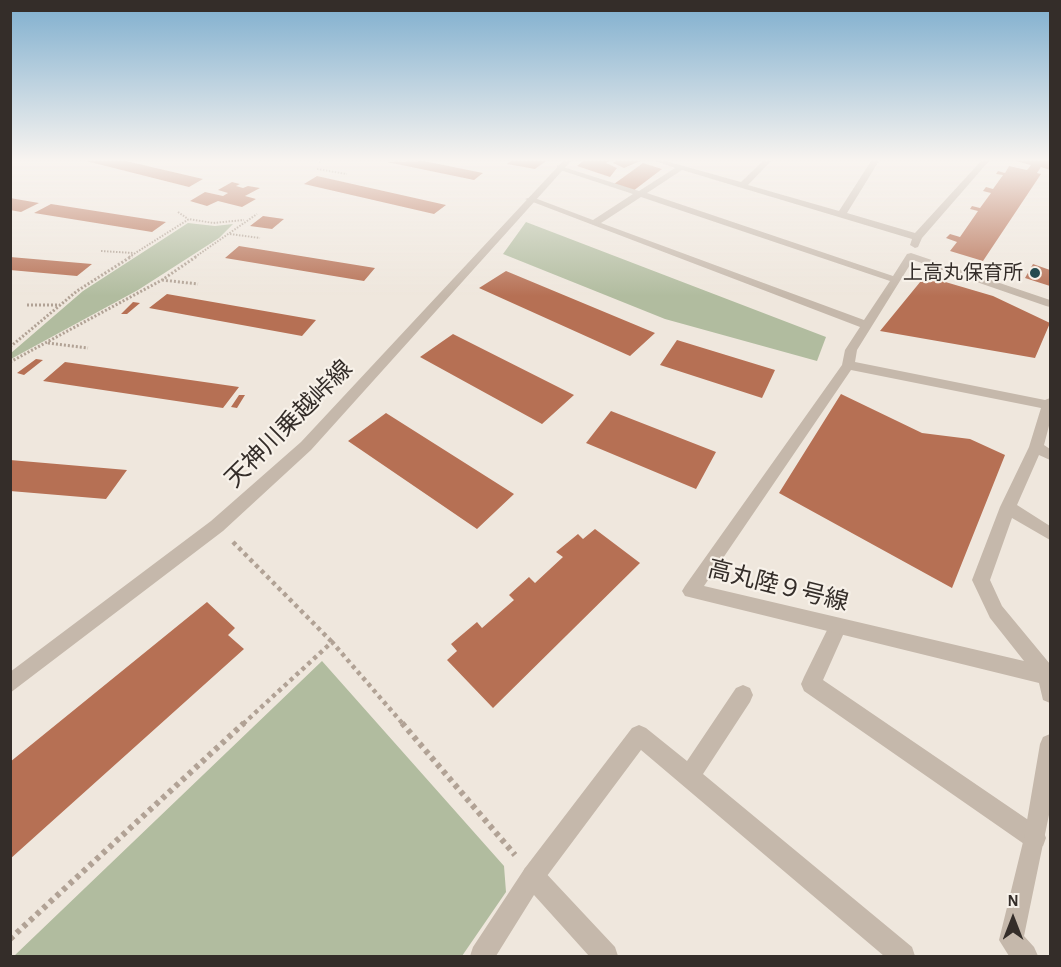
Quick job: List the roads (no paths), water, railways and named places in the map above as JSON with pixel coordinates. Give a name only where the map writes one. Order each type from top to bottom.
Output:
[{"type":"street","name":"天神川乗越峠線","points":[[10,684],[217,526],[259,490],[335,416],[523,206]]},
{"type":"street","points":[[548,206],[866,325]]},
{"type":"street","points":[[594,223],[620,206]]},
{"type":"street","points":[[673,206],[896,280]]},
{"type":"street","points":[[811,206],[917,237],[944,206]]},
{"type":"street","points":[[841,215],[846,206]]},
{"type":"street","name":"高丸陸９号線","points":[[917,237],[911,256],[851,350],[848,365],[690,591],[838,627],[1049,685]]},
{"type":"street","points":[[911,256],[1050,304]]},
{"type":"street","points":[[848,365],[1050,403]]},
{"type":"street","name":"高丸陸９号線","points":[[1049,685],[996,612],[981,580],[1008,507],[1036,447],[1050,403]]},
{"type":"street","points":[[1036,447],[1050,455]]},
{"type":"street","points":[[1008,507],[1050,534]]},
{"type":"street","points":[[838,627],[811,684],[1035,838]]},
{"type":"street","points":[[689,777],[743,695]]},
{"type":"street","points":[[482,957],[533,876],[639,735],[903,957]]},
{"type":"street","points":[[1014,951],[1050,744]]},
{"type":"street","points":[[533,876],[606,957]]},
{"type":"place","name":"上高丸保育所","points":[[1035,273]]}]
